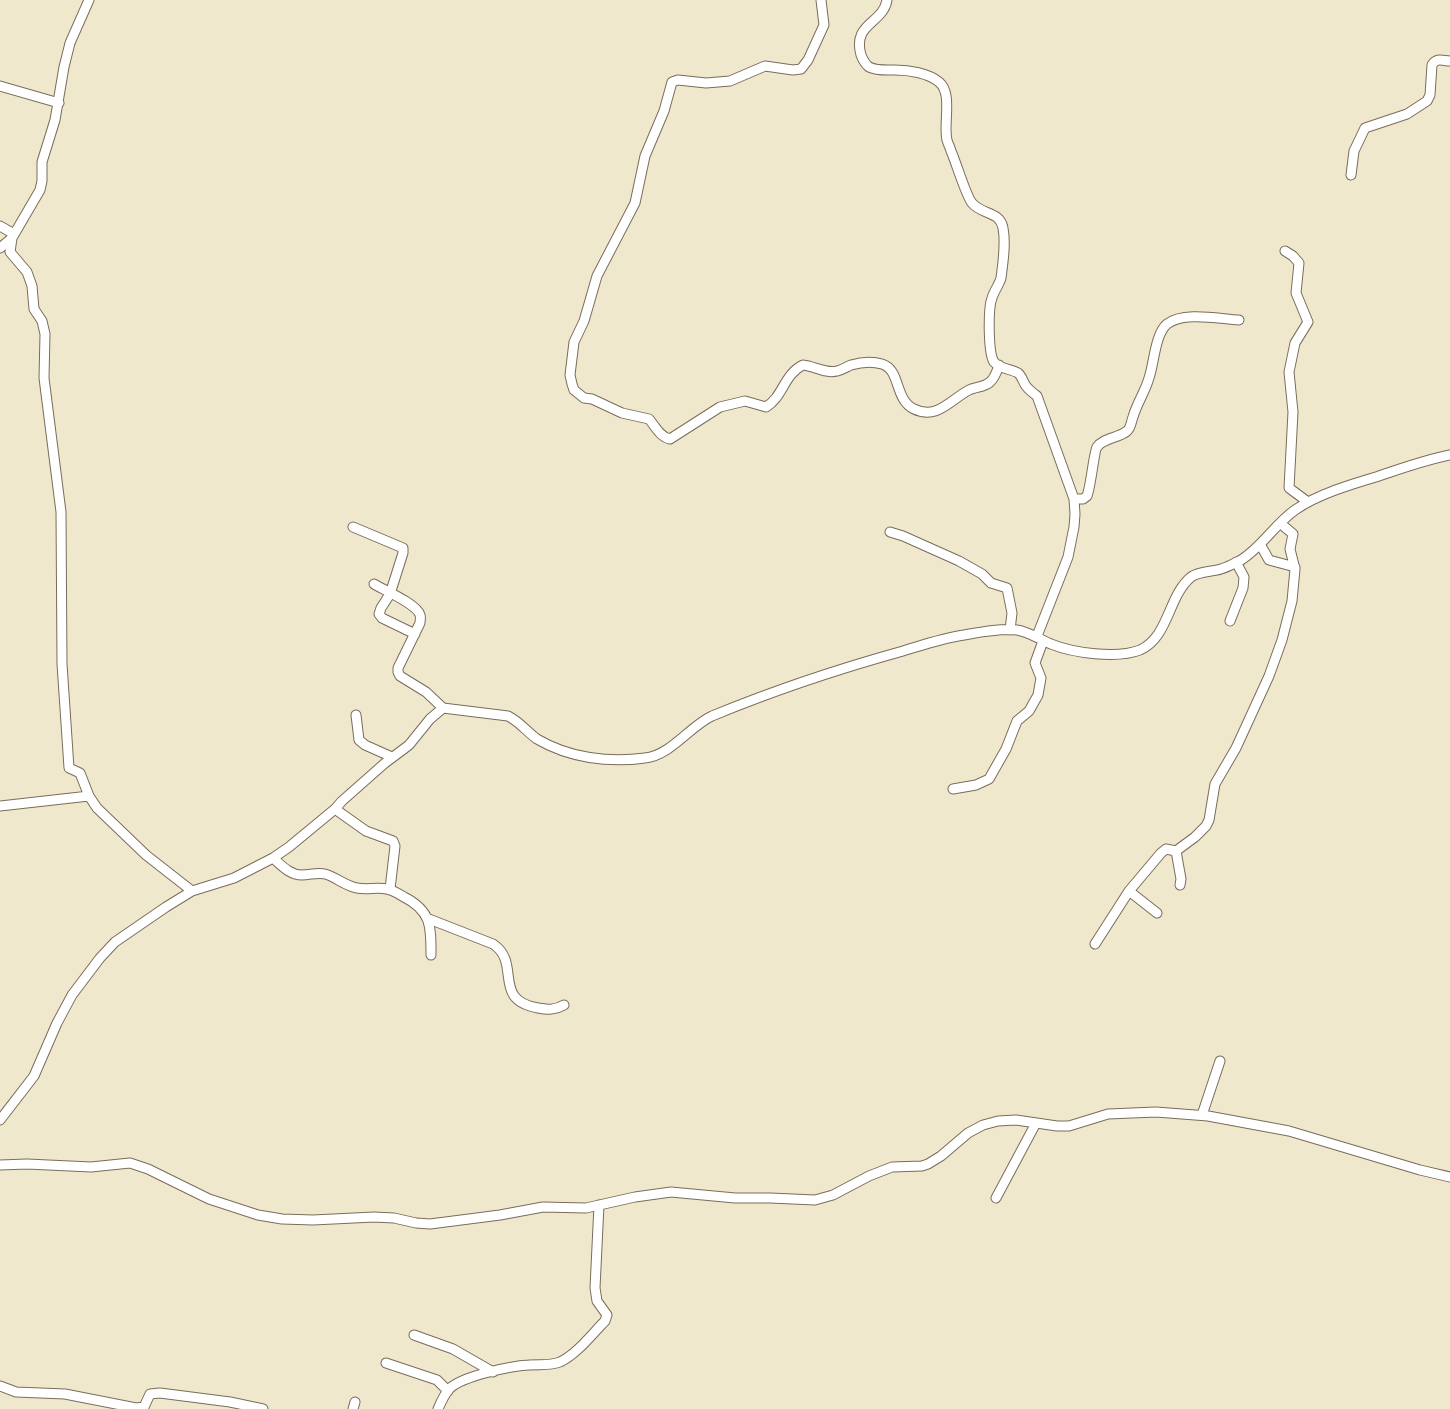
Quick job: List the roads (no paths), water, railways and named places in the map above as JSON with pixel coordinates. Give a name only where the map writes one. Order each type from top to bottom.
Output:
[{"type":"street","points":[[0,248],[13,236],[40,190],[42,162],[59,103],[64,67],[70,43],[89,0]]},
{"type":"street","points":[[821,0],[824,25],[808,60],[801,70],[765,66],[730,81],[706,83],[678,80],[672,82],[664,111],[645,156],[635,204],[596,276],[584,321],[574,342],[570,375],[574,390],[584,398],[622,413],[649,419],[660,434],[670,439],[720,407],[745,401],[766,407],[774,401],[789,376],[803,365],[837,372],[850,365],[862,362],[884,365],[890,368],[900,393],[911,408],[931,412],[942,409],[968,390],[991,381],[999,365]]},
{"type":"street","points":[[887,0],[886,6],[880,14],[862,32],[860,41],[864,62],[878,70],[907,71],[933,78],[944,88],[946,95],[947,141],[970,198],[977,207],[997,217],[1003,227],[1004,248],[1001,276],[991,299],[988,318],[992,358],[999,365],[1018,374],[1025,385],[1036,396],[1074,499],[1074,527],[1068,557],[1040,639],[1035,663],[1041,678],[1038,695],[1029,711],[1018,721],[1006,749],[989,779],[976,785],[952,789]]},
{"type":"street","points":[[1351,175],[1354,151],[1365,128],[1407,114],[1427,101],[1430,95],[1432,65],[1434,61],[1450,61]]},
{"type":"street","points":[[0,86],[59,103]]},
{"type":"street","points":[[0,226],[13,236]]},
{"type":"street","points":[[13,236],[10,254],[27,272],[32,286],[34,309],[42,321],[45,330],[43,363],[45,387],[61,512],[62,646],[69,768],[80,774],[89,796],[97,808],[134,845],[192,891]]},
{"type":"street","points":[[1285,251],[1299,263],[1296,293],[1308,322],[1295,343],[1289,372],[1293,412],[1289,488],[1308,502]]},
{"type":"street","points":[[1074,499],[1087,496],[1095,452],[1098,446],[1129,429],[1148,380],[1156,346],[1164,328],[1168,324],[1184,318],[1202,317],[1239,320]]},
{"type":"street","points":[[374,584],[409,604],[419,613],[421,618],[398,668],[398,672],[400,676],[426,692],[443,708],[508,716],[516,720],[539,740],[570,754],[590,758],[648,758],[664,751],[709,718],[784,687],[945,639],[974,633],[1010,630],[1023,631],[1062,648],[1082,653],[1111,654],[1138,651],[1145,647],[1159,632],[1181,589],[1192,576],[1220,569],[1249,554],[1296,509],[1347,486],[1423,461],[1450,455]]},
{"type":"street","points":[[1176,851],[1206,826],[1209,820],[1216,784],[1260,698],[1282,640],[1292,601],[1295,567],[1290,549],[1293,533],[1280,523]]},
{"type":"street","points":[[353,527],[403,548],[390,594],[379,611],[380,616],[415,634]]},
{"type":"street","points":[[890,532],[959,561],[982,574],[991,583],[1007,588],[1012,613],[1010,630]]},
{"type":"street","points":[[1260,544],[1269,560],[1295,567]]},
{"type":"street","points":[[1230,621],[1244,577],[1236,562]]},
{"type":"street","points":[[0,1120],[34,1076],[62,1011],[104,954],[124,935],[192,891],[234,878],[273,858],[289,847],[414,740],[430,718],[443,708]]},
{"type":"street","points":[[356,715],[358,738],[362,743],[392,757]]},
{"type":"street","points":[[0,806],[89,796]]},
{"type":"street","points":[[335,809],[366,831],[393,841],[395,846],[390,889]]},
{"type":"street","points":[[1095,944],[1129,891],[1164,850],[1169,848],[1176,851]]},
{"type":"street","points":[[1176,851],[1181,879],[1180,885]]},
{"type":"street","points":[[273,858],[294,874],[320,873],[357,888],[390,889],[412,901],[429,919],[493,944],[500,949],[508,971],[512,995],[521,1003],[544,1009],[556,1009],[564,1005]]},
{"type":"street","points":[[1129,891],[1157,913]]},
{"type":"street","points":[[429,919],[431,955]]},
{"type":"street","points":[[1202,1115],[1220,1061]]},
{"type":"street","points":[[0,1165],[27,1164],[91,1167],[130,1163],[148,1169],[203,1197],[258,1215],[288,1219],[394,1218],[416,1224],[430,1224],[544,1207],[586,1208],[635,1197],[674,1192],[727,1198],[815,1200],[833,1195],[869,1176],[892,1167],[928,1164],[941,1156],[968,1133],[983,1125],[1006,1120],[1069,1126],[1108,1114],[1135,1112],[1202,1115],[1289,1131],[1403,1165],[1450,1176]]},
{"type":"street","points":[[996,1198],[1036,1123]]},
{"type":"street","points":[[438,1409],[448,1390],[465,1380],[515,1367],[553,1364],[562,1361],[605,1321],[607,1315],[597,1301],[595,1288],[600,1205]]},
{"type":"street","points":[[414,1335],[453,1348],[493,1372]]},
{"type":"street","points":[[386,1363],[437,1380],[448,1390]]},
{"type":"street","points":[[0,1386],[16,1392],[65,1394],[136,1408],[144,1407],[150,1394],[160,1393],[230,1402],[263,1409]]}]
